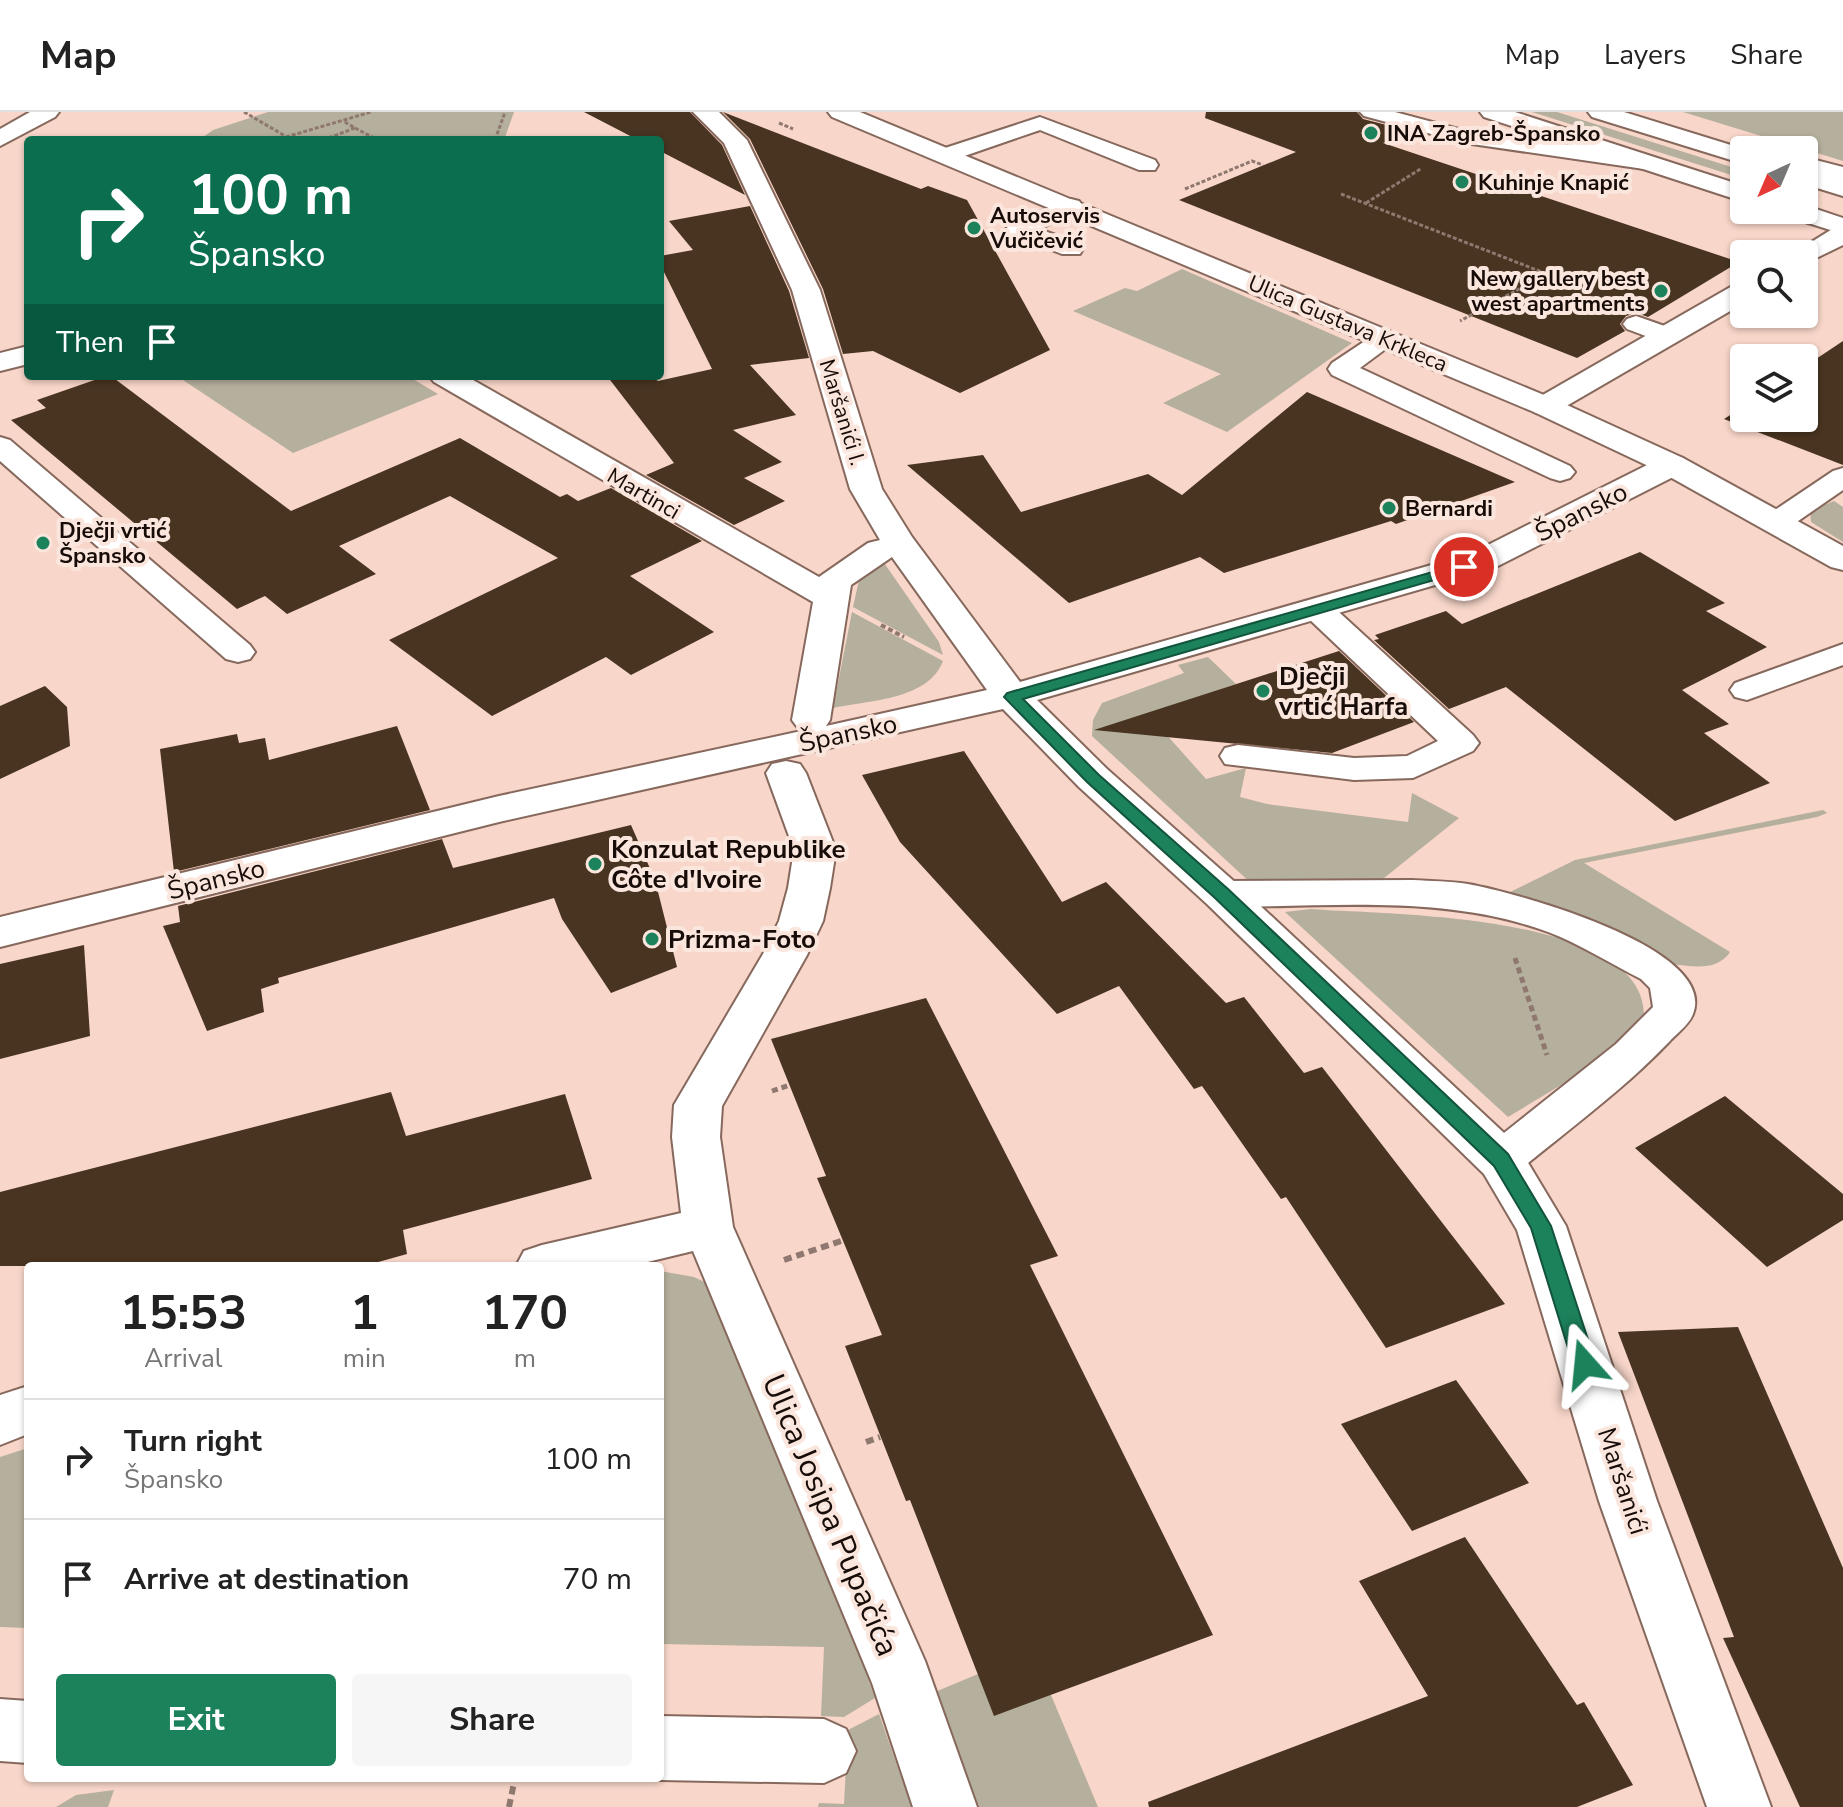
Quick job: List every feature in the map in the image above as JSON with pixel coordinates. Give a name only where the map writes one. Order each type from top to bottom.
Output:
[{"type":"street","points":[[0,139],[47,112]]},
{"type":"street","name":"Maršanići I.","points":[[705,112],[735,140],[806,290],[866,489],[897,540],[1012,697]]},
{"type":"street","name":"Ulica Gustava Krkleca","points":[[840,112],[1545,406],[1672,465],[1843,560]]},
{"type":"street","points":[[1492,112],[1730,190]]},
{"type":"street","points":[[1600,112],[1730,153]]},
{"type":"street","points":[[1818,180],[1843,188]]},
{"type":"street","points":[[1818,218],[1843,226]]},
{"type":"street","points":[[1818,248],[1843,234]]},
{"type":"street","points":[[1545,406],[1730,299]]},
{"type":"street","points":[[0,362],[24,356]]},
{"type":"street","name":"Martinci","points":[[460,380],[831,598]]},
{"type":"street","name":"Špansko","points":[[0,932],[499,809],[1012,697],[1482,561],[1672,465]]},
{"type":"street","points":[[811,720],[834,581],[880,550]]},
{"type":"street","name":"Maršanići","points":[[1012,697],[1093,778],[1222,894],[1501,1160],[1541,1226],[1628,1501],[1739,1807]]},
{"type":"street","name":"Ulica Josipa Pupačića","points":[[786,773],[815,850],[809,888],[801,921],[785,955],[698,1105],[696,1137],[708,1227],[903,1683],[945,1807]]},
{"type":"street","points":[[559,1262],[708,1227]]},
{"type":"street","points":[[0,1420],[24,1411]]},
{"type":"street","points":[[664,1748],[824,1751]]},
{"type":"lane","points":[[1371,112],[1465,137],[1644,162]]},
{"type":"lane","points":[[947,155],[1033,118],[1147,165]]},
{"type":"lane","points":[[1671,135],[1730,147]]},
{"type":"lane","points":[[1818,168],[1843,174]]},
{"type":"lane","points":[[1071,206],[1018,229],[1071,249]]},
{"type":"lane","points":[[1636,324],[1667,336]]},
{"type":"lane","points":[[1386,339],[1341,369],[1560,472]]},
{"type":"lane","points":[[0,446],[238,652]]},
{"type":"lane","points":[[1777,522],[1843,477]]},
{"type":"lane","points":[[1238,756],[1354,769],[1413,767],[1461,743],[1318,610]]},
{"type":"lane","points":[[1747,690],[1843,654]]},
{"type":"lane","points":[[1222,894],[1413,893],[1467,897],[1562,922],[1655,969],[1670,982],[1674,1011],[1631,1055],[1501,1160]]},
{"type":"path","points":[[244,112],[284,136]]},
{"type":"path","points":[[289,136],[371,112]]},
{"type":"path","points":[[496,136],[505,112]]},
{"type":"path","points":[[342,120],[370,136]]},
{"type":"path","points":[[334,136],[355,128]]},
{"type":"path","points":[[1183,190],[1252,161],[1263,165]]},
{"type":"path","points":[[1365,204],[1431,162]]},
{"type":"path","points":[[1341,194],[1547,274],[1456,323]]},
{"type":"path","points":[[831,598],[911,641]]},
{"type":"path","points":[[1502,907],[1504,924],[1564,1109]]},
{"type":"path","points":[[509,1807],[514,1782]]},
{"type":"shaded area","points":[[268,112],[514,112],[505,136],[205,136],[213,130]]},
{"type":"shaded area","points":[[1532,112],[1557,112],[1730,167],[1730,175]]},
{"type":"shaded area","points":[[1683,112],[1843,112],[1843,161],[1818,153],[1818,136],[1761,136]]},
{"type":"shaded area","points":[[1182,269],[1352,343],[1227,432],[1163,403],[1221,374],[1073,311],[1125,288],[1137,291]]},
{"type":"shaded area","points":[[183,380],[415,380],[438,394],[293,453]]},
{"type":"shaded area","points":[[1834,501],[1843,507],[1843,542],[1811,522],[1810,511]]},
{"type":"shaded area","points":[[882,560],[939,642],[943,655],[853,607],[859,580]]},
{"type":"shaded area","points":[[852,612],[943,661],[935,674],[925,684],[896,696],[833,708]]},
{"type":"shaded area","points":[[1208,657],[1236,684],[1148,714],[1206,779],[1246,768],[1240,797],[1267,804],[1408,822],[1412,793],[1459,818],[1379,882],[1254,886],[1092,736],[1093,720],[1102,703],[1184,673],[1178,665]]},
{"type":"shaded area","points":[[1823,810],[1827,813],[1817,817],[1584,863],[1730,952],[1711,965],[1670,964],[1504,895],[1575,860]]},
{"type":"shaded area","points":[[1311,909],[1448,918],[1557,938],[1601,955],[1632,980],[1644,1014],[1606,1053],[1576,1076],[1508,1117],[1285,912]]},
{"type":"shaded area","points":[[664,1272],[694,1277],[728,1293],[736,1310],[875,1698],[844,1717],[821,1716],[824,1647],[664,1644]]},
{"type":"shaded area","points":[[24,1449],[24,1628],[0,1627],[0,1457]]},
{"type":"shaded area","points":[[978,1674],[1051,1695],[1098,1807],[979,1807],[935,1692]]},
{"type":"shaded area","points":[[879,1714],[912,1807],[818,1807],[819,1803],[844,1804],[848,1730]]},
{"type":"shaded area","points":[[114,1790],[108,1807],[56,1807],[76,1795]]},
{"type":"building","points":[[584,112],[690,112],[722,145],[745,195],[664,153],[664,136],[630,136]]},
{"type":"building","points":[[723,112],[921,189],[928,186],[967,200],[1050,350],[960,393],[873,351],[843,354],[823,289],[750,139]]},
{"type":"building","points":[[1206,112],[1357,112],[1363,119],[1410,131],[1383,143],[1730,259],[1730,267],[1648,317],[1637,313],[1626,316],[1620,324],[1625,331],[1577,358],[1179,200],[1296,152],[1205,118]]},
{"type":"building","points":[[750,206],[789,291],[809,358],[750,365],[796,415],[733,430],[782,462],[744,478],[785,501],[734,525],[646,475],[674,463],[610,380],[658,381],[712,369],[664,272],[664,255],[693,250],[669,221]]},
{"type":"building","points":[[1843,341],[1843,465],[1758,432],[1818,432],[1818,358]]},
{"type":"building","points":[[94,380],[116,380],[291,511],[460,438],[560,497],[567,494],[578,501],[611,488],[702,541],[630,576],[714,632],[631,675],[606,657],[492,716],[389,640],[558,558],[450,496],[339,546],[376,574],[287,614],[265,596],[237,609],[11,420],[46,408],[37,400]]},
{"type":"building","points":[[1307,392],[1515,482],[1396,524],[1391,521],[1224,573],[1200,557],[1069,603],[907,465],[983,455],[1021,512],[1148,474],[1182,495]]},
{"type":"building","points":[[1640,552],[1725,603],[1706,611],[1767,647],[1682,690],[1729,724],[1704,733],[1770,783],[1675,821],[1506,687],[1449,709],[1374,640],[1379,639],[1375,635],[1446,611],[1462,624]]},
{"type":"building","points":[[1339,651],[1414,722],[1332,753],[1094,730]]},
{"type":"building","points":[[45,686],[67,707],[70,746],[0,779],[0,706]]},
{"type":"building","points":[[397,726],[430,810],[174,872],[160,749],[237,734],[239,743],[265,738],[269,760]]},
{"type":"building","points":[[964,751],[1062,902],[1106,882],[1226,1003],[1244,997],[1304,1073],[1322,1067],[1505,1304],[1386,1348],[1286,1197],[1281,1199],[1202,1086],[1194,1089],[1119,986],[1057,1014],[900,842],[862,775]]},
{"type":"building","points":[[631,825],[655,880],[677,967],[611,993],[562,919],[554,898],[278,978],[279,983],[261,989],[264,1012],[207,1031],[163,926],[180,922],[178,906],[442,839],[453,868]]},
{"type":"building","points":[[84,945],[90,1036],[0,1059],[0,964]]},
{"type":"building","points":[[926,998],[1058,1256],[1030,1265],[1213,1635],[994,1716],[910,1500],[906,1501],[845,1346],[882,1335],[817,1178],[826,1176],[771,1039]]},
{"type":"building","points":[[391,1092],[406,1136],[565,1094],[592,1179],[403,1230],[407,1254],[378,1262],[24,1262],[24,1266],[0,1266],[0,1192]]},
{"type":"building","points":[[1725,1096],[1843,1194],[1843,1220],[1767,1267],[1635,1148]]},
{"type":"building","points":[[1738,1327],[1843,1568],[1843,1807],[1800,1807],[1723,1638],[1734,1637],[1618,1332]]},
{"type":"building","points":[[1456,1380],[1529,1483],[1412,1531],[1341,1424]]},
{"type":"building","points":[[1465,1537],[1577,1705],[1584,1702],[1633,1785],[1577,1807],[1149,1807],[1148,1802],[1428,1696],[1359,1581]]},
{"type":"place","name":"INA Zagreb-Špansko","points":[[1371,133]]},
{"type":"place","name":"Kuhinje Knapić","points":[[1462,182]]},
{"type":"place","name":"Autoservis Vučičević","points":[[974,228]]},
{"type":"place","name":"New gallery best west apartments","points":[[1661,291]]},
{"type":"place","name":"Bernardi","points":[[1389,508]]},
{"type":"place","name":"Dječji vrtić Špansko","points":[[43,543]]},
{"type":"place","name":"Dječji vrtić Harfa","points":[[1263,691]]},
{"type":"place","name":"Konzulat Republike Côte d'Ivoire","points":[[595,864]]},
{"type":"place","name":"Prizma-Foto","points":[[652,939]]},
{"type":"route","points":[[1464,567],[1012,697],[1093,778],[1222,894],[1501,1160],[1541,1226],[1585,1364]]}]
